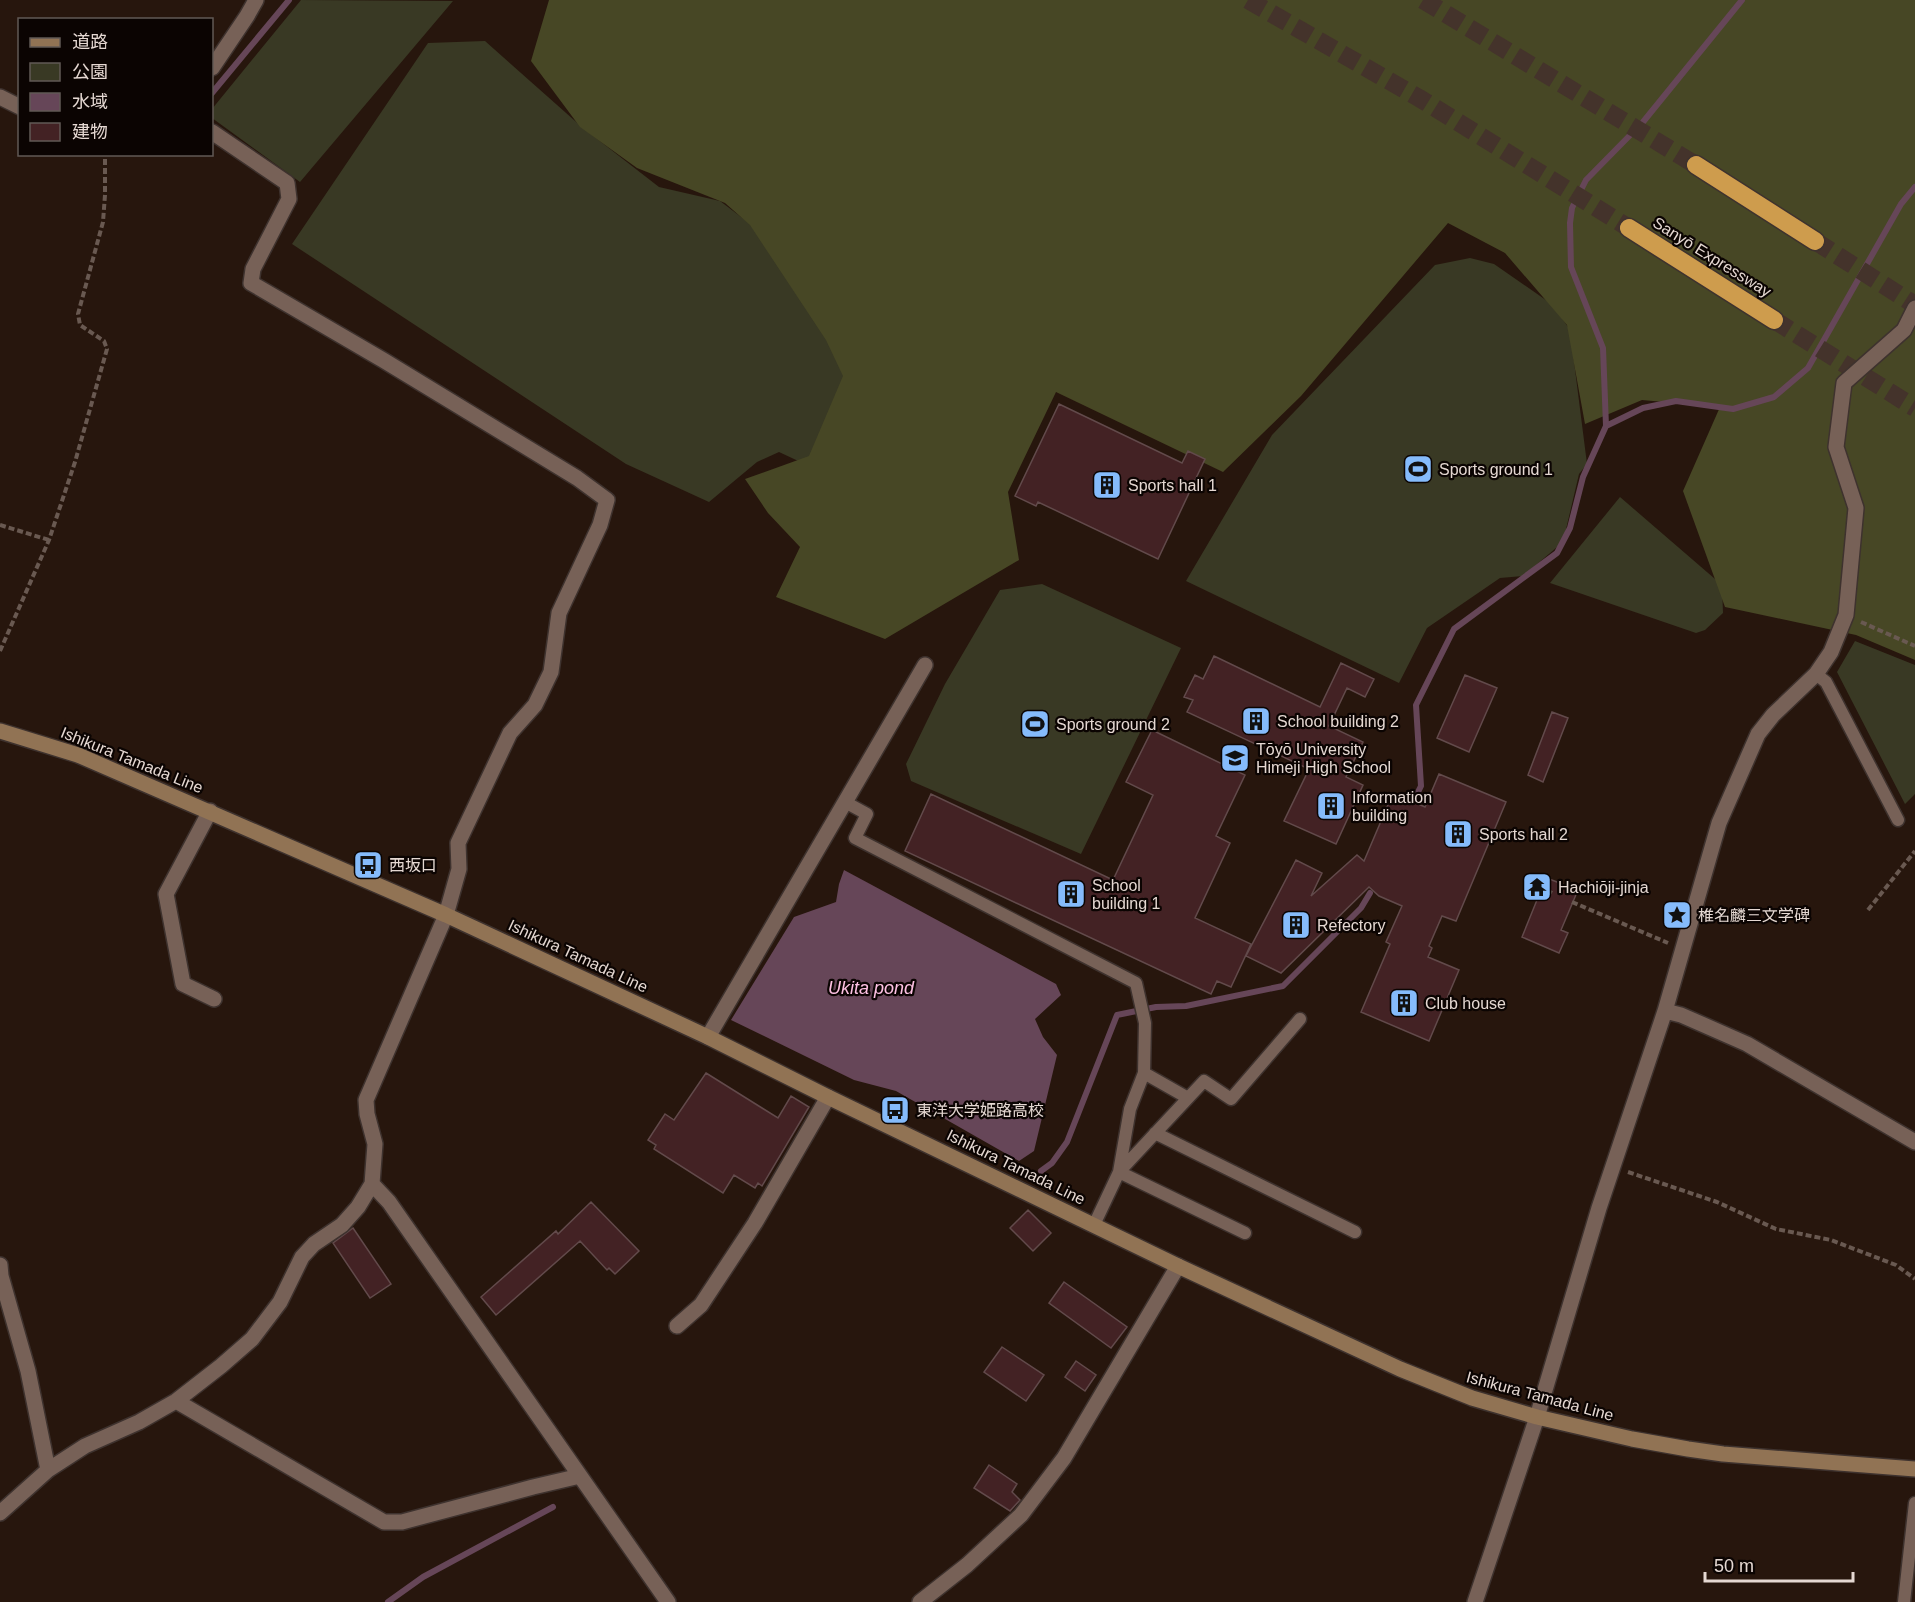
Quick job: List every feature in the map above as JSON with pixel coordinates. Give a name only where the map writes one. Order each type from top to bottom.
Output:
[{"type":"highway","points":[[1696,165],[1815,241]]},
{"type":"highway","name":"Sanyō Expressway","points":[[1629,228],[1774,320]]},
{"type":"main road","name":"Ishikura Tamada Line","points":[[0,731],[78,755],[446,915],[708,1037],[1178,1266],[1400,1369],[1473,1398],[1537,1417],[1632,1439],[1688,1449],[1723,1454],[1915,1469]]},
{"type":"street","points":[[213,67],[256,0]]},
{"type":"street","points":[[0,98],[18,106]]},
{"type":"street","points":[[0,1513],[48,1470],[85,1446],[139,1422],[176,1401],[252,1339],[280,1302],[302,1257],[314,1244],[342,1225],[358,1207],[372,1184],[375,1144],[367,1114],[366,1100],[446,915],[459,869],[458,843],[510,733],[535,705],[550,672],[559,613],[600,525],[607,500],[537,453],[251,284],[253,269],[289,199],[287,183],[213,133]]},
{"type":"street","points":[[1475,1602],[1537,1417],[1599,1208],[1665,1011],[1719,823],[1758,734],[1773,715],[1816,674],[1831,651],[1845,615],[1856,508],[1836,447],[1844,383],[1904,330],[1915,308]]},
{"type":"street","points":[[708,1037],[925,664]]},
{"type":"street","points":[[210,811],[166,894],[183,984],[214,999]]},
{"type":"street","points":[[1665,1011],[1681,1015],[1747,1044],[1914,1141]]},
{"type":"street","points":[[677,1326],[700,1305],[749,1233],[828,1097]]},
{"type":"street","points":[[372,1184],[388,1202],[668,1602]]},
{"type":"street","points":[[0,1265],[1,1276],[28,1371],[48,1470]]},
{"type":"street","points":[[920,1602],[967,1564],[1021,1515],[1064,1458],[1178,1266]]},
{"type":"street","points":[[176,1401],[384,1522],[402,1522],[533,1486],[580,1476]]},
{"type":"lane","points":[[1816,674],[1826,682],[1898,820]]},
{"type":"lane","points":[[845,802],[867,814],[855,838],[1136,983],[1145,1023],[1144,1073],[1130,1109],[1119,1172],[1094,1225]]},
{"type":"lane","points":[[1119,1172],[1204,1081],[1231,1099],[1300,1019]]},
{"type":"lane","points":[[1144,1073],[1188,1098]]},
{"type":"lane","points":[[1155,1133],[1355,1232]]},
{"type":"lane","points":[[1119,1172],[1245,1233]]},
{"type":"lane","points":[[1904,1602],[1915,1503]]},
{"type":"path","points":[[0,651],[49,540],[75,462],[107,349],[104,341],[80,324],[78,314],[103,222],[105,156]]},
{"type":"path","points":[[0,525],[49,540]]},
{"type":"path","points":[[1845,615],[1915,646]]},
{"type":"path","points":[[1868,910],[1915,851]]},
{"type":"path","points":[[1572,902],[1682,950]]},
{"type":"path","points":[[1614,1167],[1717,1202],[1776,1229],[1831,1240],[1896,1265],[1915,1279]]},
{"type":"green space","points":[[301,0],[453,1],[300,182],[213,119],[213,108]]},
{"type":"green space","points":[[485,41],[583,128],[659,187],[720,201],[757,229],[849,366],[809,466],[779,452],[757,462],[709,502],[626,464],[292,244],[428,43]]},
{"type":"green space","name":"Sports ground 1","points":[[1470,258],[1494,264],[1553,305],[1570,330],[1587,464],[1579,474],[1563,542],[1523,576],[1500,578],[1427,628],[1399,683],[1186,581],[1272,435],[1435,265]]},
{"type":"green space","points":[[1620,497],[1722,585],[1723,613],[1705,630],[1696,633],[1550,583]]},
{"type":"green space","name":"Sports ground 2","points":[[1042,584],[1181,648],[1081,854],[911,781],[906,764],[945,684],[1000,590]]},
{"type":"green space","points":[[1855,641],[1915,665],[1915,794],[1905,804],[1837,672]]},
{"type":"shaded area","points":[[549,0],[1915,0],[1915,660],[1856,635],[1725,607],[1683,491],[1720,407],[1642,400],[1585,424],[1567,325],[1505,253],[1448,223],[1301,396],[1223,472],[1056,392],[1008,492],[1019,560],[885,639],[776,597],[800,547],[768,513],[745,479],[809,456],[843,376],[826,340],[750,225],[725,203],[637,168],[580,127],[531,61]]},
{"type":"water","name":"Ukita pond","points":[[844,870],[1056,984],[1061,995],[1035,1019],[1043,1037],[1057,1055],[1034,1151],[1019,1161],[896,1091],[854,1080],[731,1020],[794,917],[836,902]]},
{"type":"building","name":"Sports hall 1","points":[[1059,404],[1182,463],[1188,451],[1205,459],[1158,559],[1038,502],[1036,506],[1015,496]]},
{"type":"building","points":[[1214,656],[1320,707],[1341,663],[1374,679],[1365,697],[1347,688],[1329,726],[1363,742],[1346,777],[1363,785],[1336,844],[1284,821],[1309,769],[1187,712],[1193,700],[1184,697],[1195,675],[1203,679]]},
{"type":"building","points":[[1465,675],[1497,688],[1469,752],[1437,738]]},
{"type":"building","points":[[1552,712],[1568,718],[1543,782],[1528,775]]},
{"type":"building","points":[[1152,730],[1245,775],[1216,836],[1230,843],[1195,918],[1251,944],[1231,987],[1217,981],[1211,994],[905,851],[931,794],[1113,880],[1153,795],[1126,782]]},
{"type":"building","points":[[1439,774],[1506,802],[1456,921],[1442,916],[1429,946],[1432,948],[1428,957],[1459,970],[1429,1041],[1361,1012],[1390,944],[1386,942],[1402,906],[1379,896],[1369,887],[1281,973],[1246,956],[1296,860],[1322,873],[1311,896],[1357,855],[1364,861],[1393,793],[1425,807]]},
{"type":"building","points":[[1536,874],[1578,890],[1561,930],[1568,933],[1559,953],[1522,937],[1537,900],[1526,895]]},
{"type":"building","points":[[706,1073],[778,1118],[791,1096],[809,1107],[762,1186],[758,1183],[755,1188],[734,1175],[723,1193],[654,1149],[656,1145],[648,1140],[665,1114],[674,1120]]},
{"type":"building","points":[[591,1202],[639,1251],[615,1274],[609,1268],[607,1270],[580,1241],[496,1315],[481,1297],[556,1231],[558,1234]]},
{"type":"building","points":[[1028,1210],[1051,1233],[1033,1251],[1010,1228]]},
{"type":"building","points":[[353,1228],[391,1284],[370,1298],[333,1243]]},
{"type":"building","points":[[1064,1282],[1127,1327],[1111,1348],[1049,1303]]},
{"type":"building","points":[[1002,1347],[1044,1375],[1026,1401],[984,1372]]},
{"type":"building","points":[[1076,1361],[1096,1375],[1085,1391],[1065,1377]]},
{"type":"building","points":[[989,1465],[1017,1484],[1012,1492],[1020,1500],[1010,1511],[974,1488]]},
{"type":"waterway","points":[[213,92],[289,0]]},
{"type":"waterway","points":[[1410,808],[1421,786],[1416,705],[1454,629],[1557,553],[1570,528],[1583,477],[1606,426],[1603,348],[1571,267],[1572,208],[1586,180],[1643,122],[1742,0]]},
{"type":"waterway","points":[[1606,426],[1643,408],[1676,401],[1733,409],[1774,397],[1808,368],[1901,204],[1915,187]]},
{"type":"waterway","points":[[1041,1171],[1052,1163],[1067,1142],[1117,1015],[1156,1007],[1186,1006],[1283,986],[1361,908],[1370,893]]},
{"type":"waterway","points":[[388,1602],[423,1577],[553,1507]]},
{"type":"tunnel","points":[[1248,0],[1419,98],[1629,228]]},
{"type":"tunnel","points":[[1423,0],[1696,165]]},
{"type":"tunnel","points":[[1815,241],[1915,305]]},
{"type":"tunnel","points":[[1774,320],[1915,408]]},
{"type":"place","name":"Sports ground 1","points":[[1418,469]]},
{"type":"place","name":"Sports hall 1","points":[[1107,485]]},
{"type":"place","name":"School building 2","points":[[1256,721]]},
{"type":"place","name":"Sports ground 2","points":[[1035,724]]},
{"type":"place","name":"Tōyō University Himeji High School","points":[[1235,758]]},
{"type":"place","name":"Information building","points":[[1331,806]]},
{"type":"place","name":"Sports hall 2","points":[[1458,834]]},
{"type":"place","name":"西坂口","points":[[368,865]]},
{"type":"place","name":"Hachiōji-jinja","points":[[1537,887]]},
{"type":"place","name":"School building 1","points":[[1071,894]]},
{"type":"place","name":"椎名麟三文学碑","points":[[1677,915]]},
{"type":"place","name":"Refectory","points":[[1296,925]]},
{"type":"place","name":"Club house","points":[[1404,1003]]},
{"type":"place","name":"東洋大学姫路高校","points":[[895,1110]]}]
